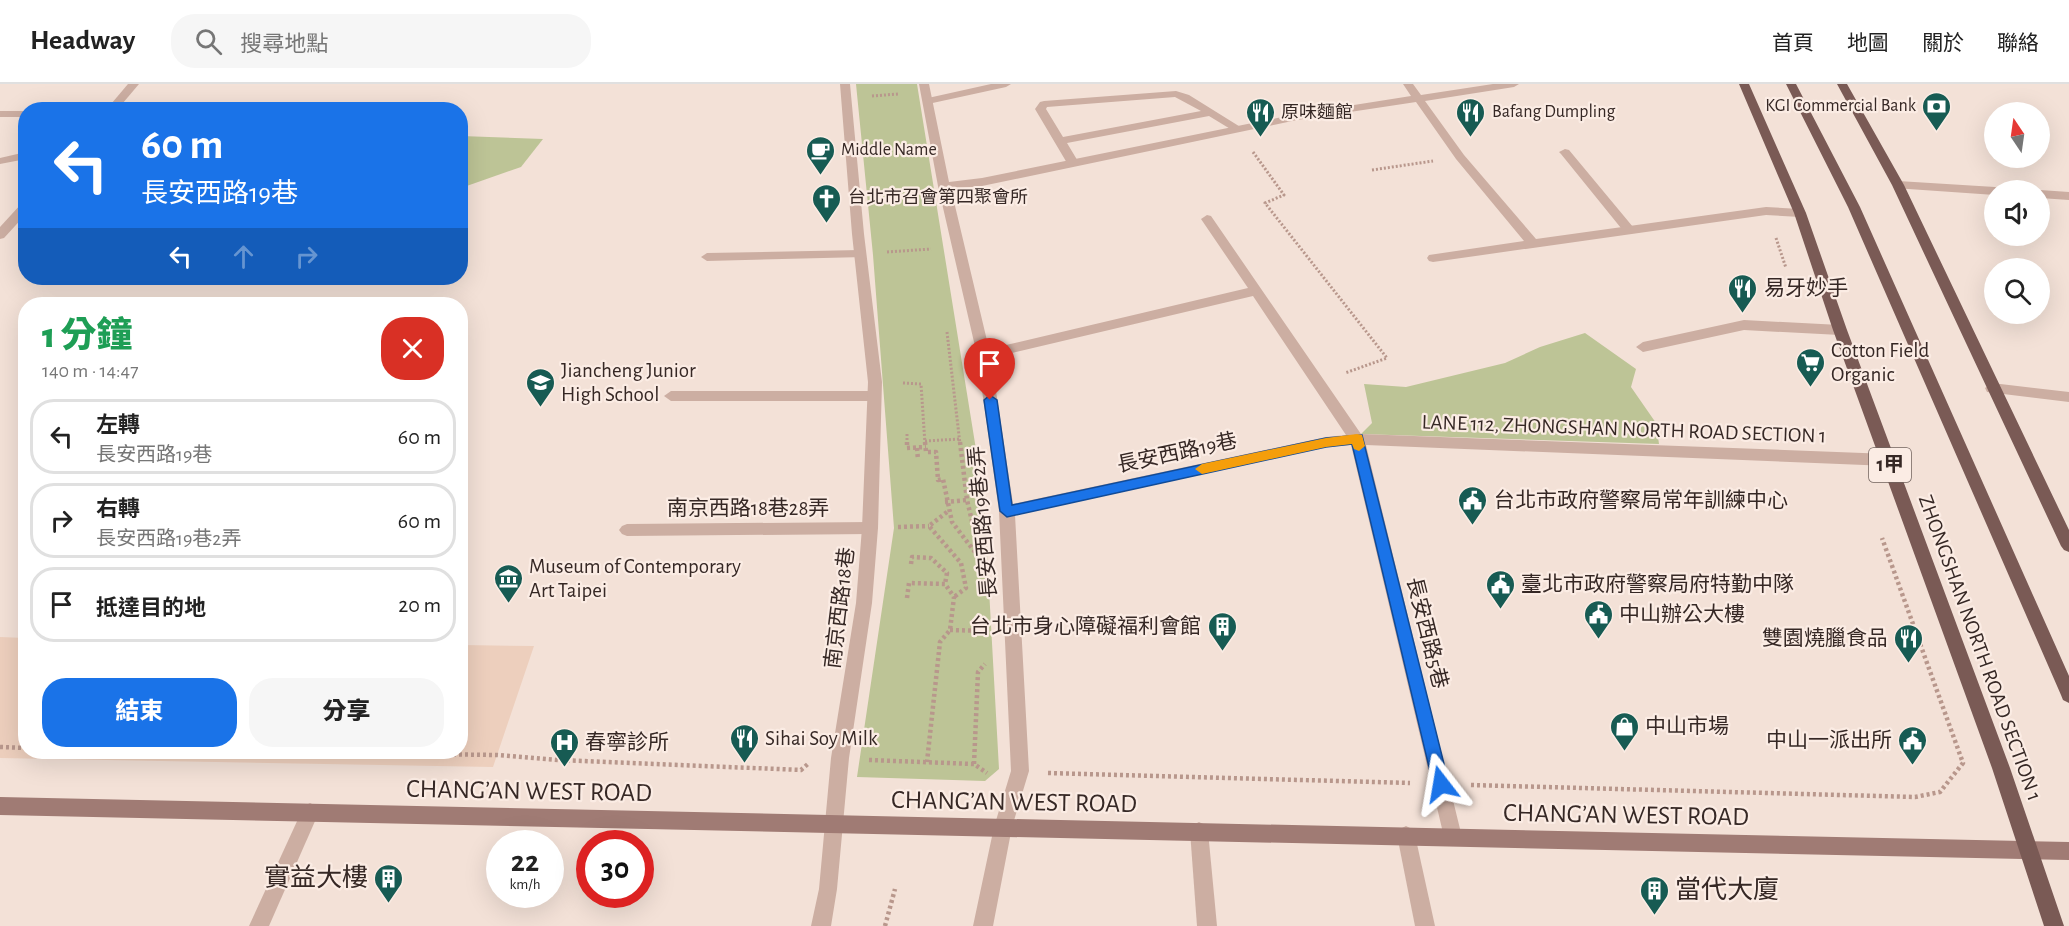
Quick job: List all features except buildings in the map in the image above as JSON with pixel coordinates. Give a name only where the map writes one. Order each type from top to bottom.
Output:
[{"type":"main road","name":"ZHONGSHAN NORTH ROAD SECTION 1","points":[[1744,84],[1800,213],[1840,330],[2001,768],[2054,926]]},
{"type":"main road","points":[[1791,84],[1854,207],[2069,695]]},
{"type":"main road","points":[[1842,84],[1898,185],[1992,388],[2069,546]]},
{"type":"street","points":[[118,102],[134,84]]},
{"type":"street","name":"南京西路18巷","points":[[821,926],[828,889],[840,759],[864,603],[870,528],[875,389],[845,84]]},
{"type":"street","name":"長安西路19巷2弄","points":[[924,84],[944,186],[984,355],[1007,511],[1020,771],[1003,827],[983,926]]},
{"type":"street","points":[[928,101],[1005,84]]},
{"type":"street","points":[[1408,84],[1460,157],[1533,244]]},
{"type":"street","points":[[944,186],[982,182],[1236,128],[1514,84]]},
{"type":"street","points":[[1073,163],[1040,109],[1044,104],[1176,94],[1236,128]]},
{"type":"street","points":[[1060,141],[1209,112]]},
{"type":"street","points":[[0,114],[18,114]]},
{"type":"street","points":[[1565,152],[1629,231]]},
{"type":"street","points":[[0,161],[18,157]]},
{"type":"street","points":[[1898,185],[1984,190]]},
{"type":"street","points":[[2050,195],[2069,196]]},
{"type":"street","points":[[1433,258],[1766,211],[1800,213]]},
{"type":"street","points":[[0,235],[18,215]]},
{"type":"street","points":[[1207,219],[1357,439]]},
{"type":"street","points":[[707,257],[860,254]]},
{"type":"street","points":[[984,355],[1255,291]]},
{"type":"street","points":[[1643,347],[1744,326],[1840,330]]},
{"type":"street","points":[[1992,388],[2069,397]]},
{"type":"street","points":[[671,396],[875,389]]},
{"type":"street","name":"LANE 112, ZHONGSHAN NORTH ROAD SECTION 1","points":[[1357,439],[1888,460]]},
{"type":"street","name":"長安西路19巷","points":[[1007,511],[1326,442],[1357,439]]},
{"type":"street","name":"長安西路5巷","points":[[1357,439],[1453,837]]},
{"type":"street","name":"南京西路18巷28弄","points":[[627,530],[870,528]]},
{"type":"street","name":"CHANG’AN WEST ROAD","points":[[0,806],[2069,851]]},
{"type":"street","points":[[259,926],[310,812]]},
{"type":"street","points":[[1199,831],[1207,926]]},
{"type":"street","points":[[1406,836],[1425,926]]},
{"type":"path","points":[[894,84],[898,94],[908,97]]},
{"type":"path","points":[[1236,128],[1284,195],[1265,203],[1387,358],[1318,382]]},
{"type":"path","points":[[1372,170],[1460,157]]},
{"type":"path","points":[[883,199],[882,193],[904,190]]},
{"type":"path","points":[[860,254],[958,248]]},
{"type":"path","points":[[945,320],[967,500],[977,540]]},
{"type":"path","points":[[875,389],[921,384],[926,452],[936,452],[938,480],[943,479],[946,512],[956,532],[981,559],[979,549]]},
{"type":"path","points":[[907,434],[907,448],[960,439]]},
{"type":"path","points":[[917,448],[918,460]]},
{"type":"path","points":[[945,502],[967,500]]},
{"type":"path","points":[[901,527],[929,526],[946,512]]},
{"type":"path","points":[[929,526],[961,563],[966,588],[954,597]]},
{"type":"path","points":[[911,564],[912,557],[931,558],[947,573],[945,584],[954,597],[950,630],[940,642],[927,762]]},
{"type":"path","points":[[907,598],[909,583],[945,584]]},
{"type":"path","points":[[984,619],[985,642]]},
{"type":"path","points":[[950,630],[985,631]]},
{"type":"path","points":[[974,764],[978,672],[986,662]]},
{"type":"path","points":[[0,747],[18,748]]},
{"type":"path","points":[[468,755],[801,770],[815,758],[974,764],[984,773],[1020,771],[1094,776],[1915,797]]},
{"type":"path","points":[[885,926],[895,890]]},
{"type":"green space","points":[[856,84],[917,84],[984,499],[999,769],[985,781],[857,777],[894,528],[873,255]]},
{"type":"green space","points":[[468,136],[543,139],[521,167],[468,186]]},
{"type":"green space","points":[[1585,333],[1636,369],[1631,387],[1656,423],[1659,444],[1361,434],[1372,423],[1364,384],[1406,387],[1505,363],[1540,347]]},
{"type":"shaded area","points":[[0,637],[18,638],[18,758],[0,758]]},
{"type":"shaded area","points":[[468,645],[534,646],[493,767],[55,759],[468,759]]},
{"type":"slow traffic","points":[[1202,469],[1326,442],[1357,439],[1359,446]]},
{"type":"place","name":"KGI Commercial Bank","points":[[1937,132]]},
{"type":"place","name":"原味麵館","points":[[1260,138]]},
{"type":"place","name":"Bafang Dumpling","points":[[1471,138]]},
{"type":"place","name":"Middle Name","points":[[820,176]]},
{"type":"place","name":"台北市召會第四聚會所","points":[[827,224]]},
{"type":"place","name":"易牙妙手","points":[[1743,314]]},
{"type":"place","name":"Cotton Field Organic","points":[[1810,388]]},
{"type":"place","name":"Jiancheng Junior High School","points":[[540,408]]},
{"type":"place","name":"台北市政府警察局常年訓練中心","points":[[1473,526]]},
{"type":"place","name":"Museum of Contemporary Art Taipei","points":[[508,604]]},
{"type":"place","name":"臺北市政府警察局府特勤中隊","points":[[1500,610]]},
{"type":"place","name":"中山辦公大樓","points":[[1598,640]]},
{"type":"place","name":"台北市身心障礙福利會館","points":[[1222,652]]},
{"type":"place","name":"雙園燒臘食品","points":[[1909,664]]},
{"type":"place","name":"中山市場","points":[[1624,752]]},
{"type":"place","name":"Sihai Soy Milk","points":[[744,764]]},
{"type":"place","name":"中山一派出所","points":[[1913,766]]},
{"type":"place","name":"春寧診所","points":[[564,768]]},
{"type":"place","name":"實益大樓","points":[[389,904]]},
{"type":"place","name":"當代大廈","points":[[1654,916]]},
{"type":"route","points":[[990,400],[1007,511],[1326,442],[1357,439],[1441,784]]}]
